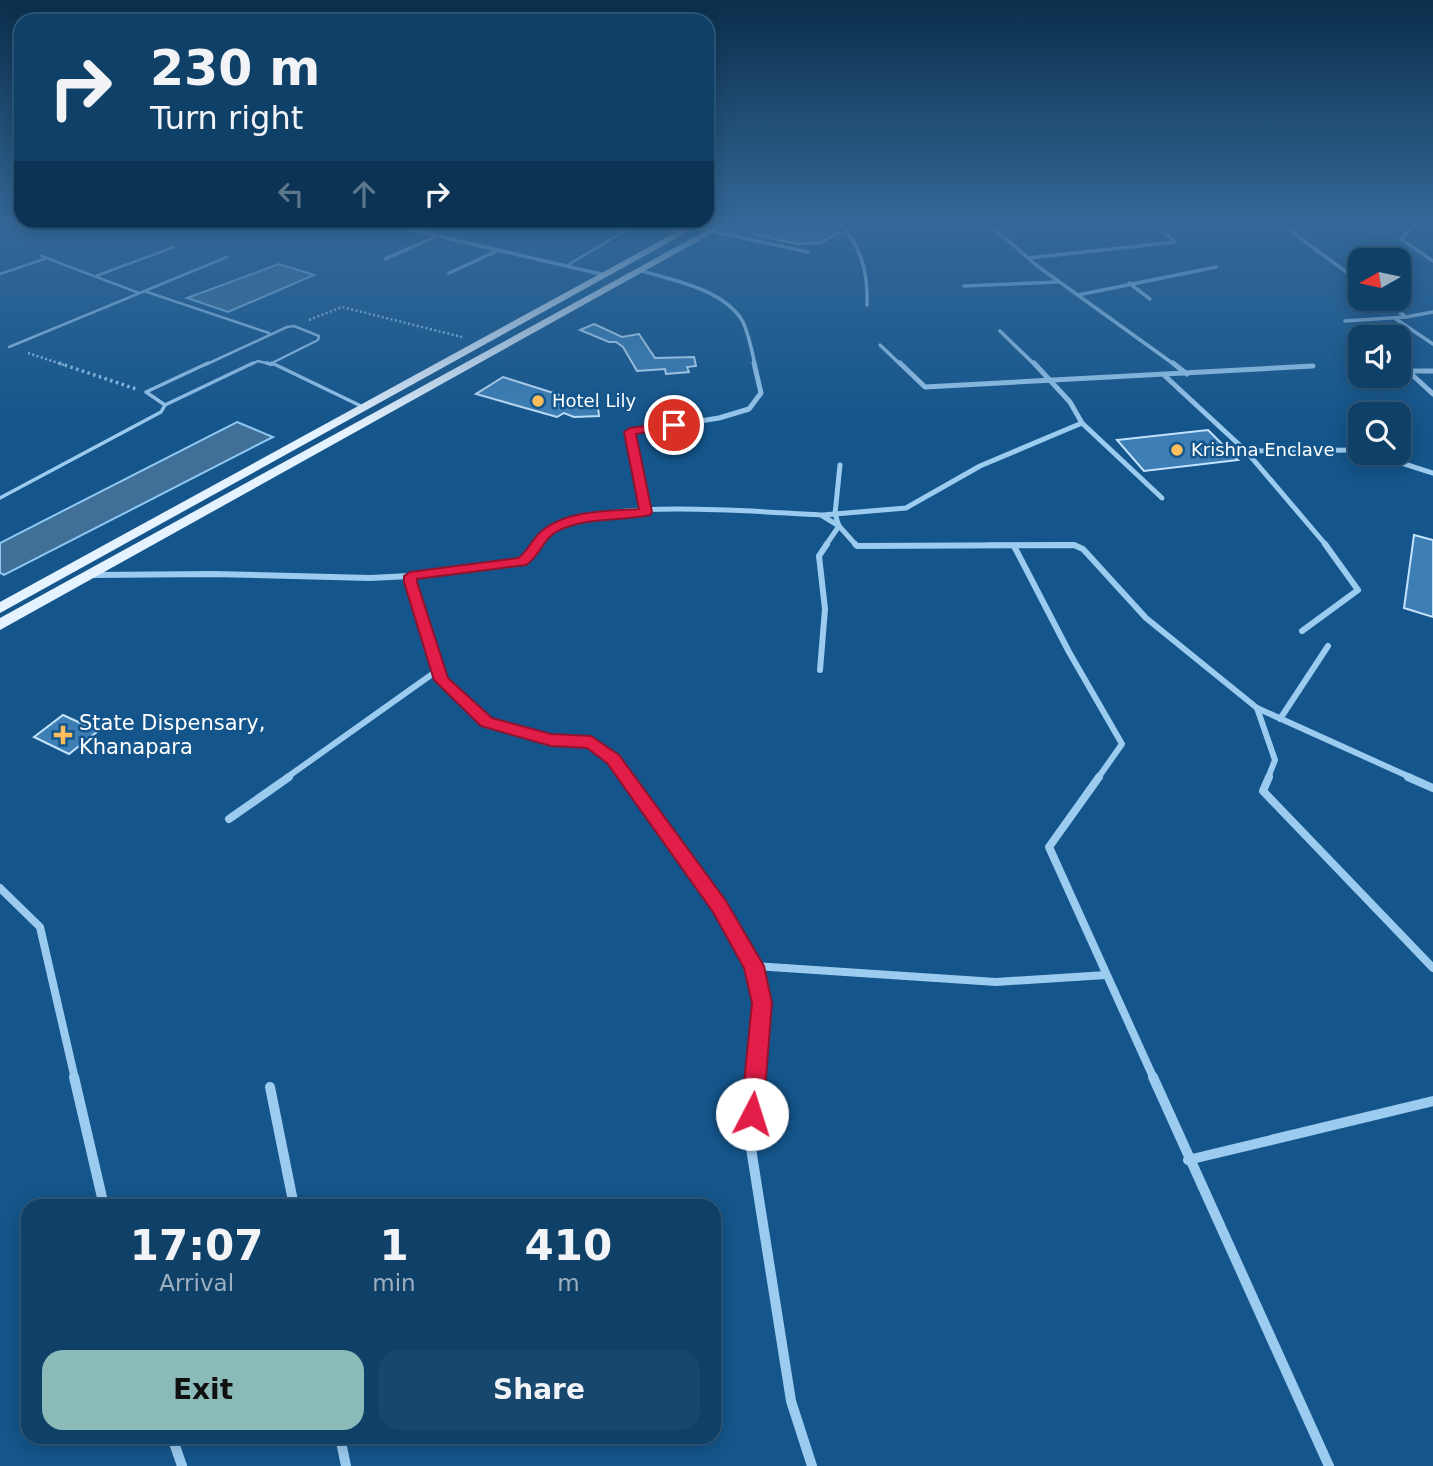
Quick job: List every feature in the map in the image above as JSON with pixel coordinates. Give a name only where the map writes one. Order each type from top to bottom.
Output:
[{"type":"main road","points":[[0,625],[81,571],[363,407],[572,292]]},
{"type":"main road","points":[[0,608],[81,571],[601,292]]},
{"type":"main road","points":[[0,600],[53,570],[81,571]]},
{"type":"main road","points":[[0,634],[80,589],[81,571]]},
{"type":"street","points":[[645,512],[630,432],[719,418],[749,409],[761,393],[742,320],[717,297],[706,292]]},
{"type":"street","points":[[867,292],[867,305]]},
{"type":"street","points":[[1074,292],[1152,345],[1187,374]]},
{"type":"street","points":[[1078,295],[1089,292]]},
{"type":"street","points":[[1141,292],[1150,299]]},
{"type":"street","points":[[1399,312],[1406,317]]},
{"type":"street","points":[[1345,321],[1406,317],[1433,312]]},
{"type":"street","points":[[1395,318],[1433,344]]},
{"type":"street","points":[[1000,331],[1081,415],[1082,423],[1162,498]]},
{"type":"street","points":[[880,345],[925,387],[1313,366]]},
{"type":"street","points":[[1433,371],[1408,371],[1433,394]]},
{"type":"street","points":[[1166,376],[1246,451],[1324,542],[1358,590],[1302,631]]},
{"type":"street","points":[[81,571],[370,578],[410,576],[522,562],[530,557],[535,545],[549,531],[596,515],[682,510],[821,515],[906,509],[980,466],[1082,423]]},
{"type":"street","points":[[1246,451],[1348,450]]},
{"type":"street","points":[[839,526],[835,514],[840,465]]},
{"type":"street","points":[[1408,465],[1433,473]]},
{"type":"street","points":[[821,515],[839,526],[857,546],[1074,545],[1083,549],[1146,618],[1257,708],[1433,788]]},
{"type":"street","points":[[820,670],[825,609],[819,556],[839,526]]},
{"type":"street","points":[[1014,546],[1069,652],[1122,744],[1049,847],[1188,1160],[1329,1466]]},
{"type":"street","points":[[410,576],[412,592],[441,680],[487,722],[551,740],[591,742],[613,759],[720,906],[754,966],[762,1003],[750,1142],[791,1401],[812,1466]]},
{"type":"street","points":[[1280,719],[1328,646]]},
{"type":"street","points":[[229,819],[438,670]]},
{"type":"street","points":[[1257,708],[1275,760],[1263,791],[1433,968]]},
{"type":"street","points":[[0,888],[40,927],[102,1199]]},
{"type":"street","points":[[754,966],[996,982],[1106,975]]},
{"type":"street","points":[[270,1087],[293,1199]]},
{"type":"street","points":[[1188,1160],[1433,1101]]},
{"type":"street","points":[[174,1444],[182,1466]]},
{"type":"street","points":[[341,1444],[346,1466]]},
{"type":"lane","points":[[9,347],[141,292]]},
{"type":"lane","points":[[143,292],[269,333]]},
{"type":"lane","points":[[165,405],[146,392],[269,333],[294,326],[319,336],[318,340],[270,364]]},
{"type":"lane","points":[[0,498],[146,421],[161,412],[165,405],[258,361],[363,407]]},
{"type":"path","points":[[294,326],[342,307],[466,338]]},
{"type":"path","points":[[9,347],[146,392]]},
{"type":"water","points":[[202,292],[274,292],[228,312],[187,298]]},
{"type":"water","points":[[237,422],[273,437],[4,575],[0,573],[0,543]]},
{"type":"building","points":[[594,324],[622,337],[639,334],[655,358],[694,357],[696,366],[687,367],[689,372],[666,374],[665,369],[637,371],[623,347],[580,330]]},
{"type":"building","name":"Hotel Lily","points":[[503,377],[598,407],[599,416],[574,417],[564,413],[557,417],[476,394]]},
{"type":"building","name":"Krishna Enclave","points":[[1208,430],[1238,460],[1144,471],[1117,440]]},
{"type":"building","points":[[1414,535],[1433,540],[1433,617],[1404,608]]},
{"type":"building","points":[[63,715],[98,731],[69,754],[34,737]]},
{"type":"place","name":"Hotel Lily","points":[[538,401]]},
{"type":"place","name":"Krishna Enclave","points":[[1177,450]]},
{"type":"place","name":"State Dispensary, Khanapara","points":[[63,735]]},
{"type":"route","points":[[674,425],[630,432],[645,512],[596,515],[567,523],[549,531],[535,545],[530,557],[522,562],[410,576],[412,592],[441,680],[487,722],[551,740],[591,742],[613,759],[720,906],[754,966],[762,1003],[752,1114]]}]
